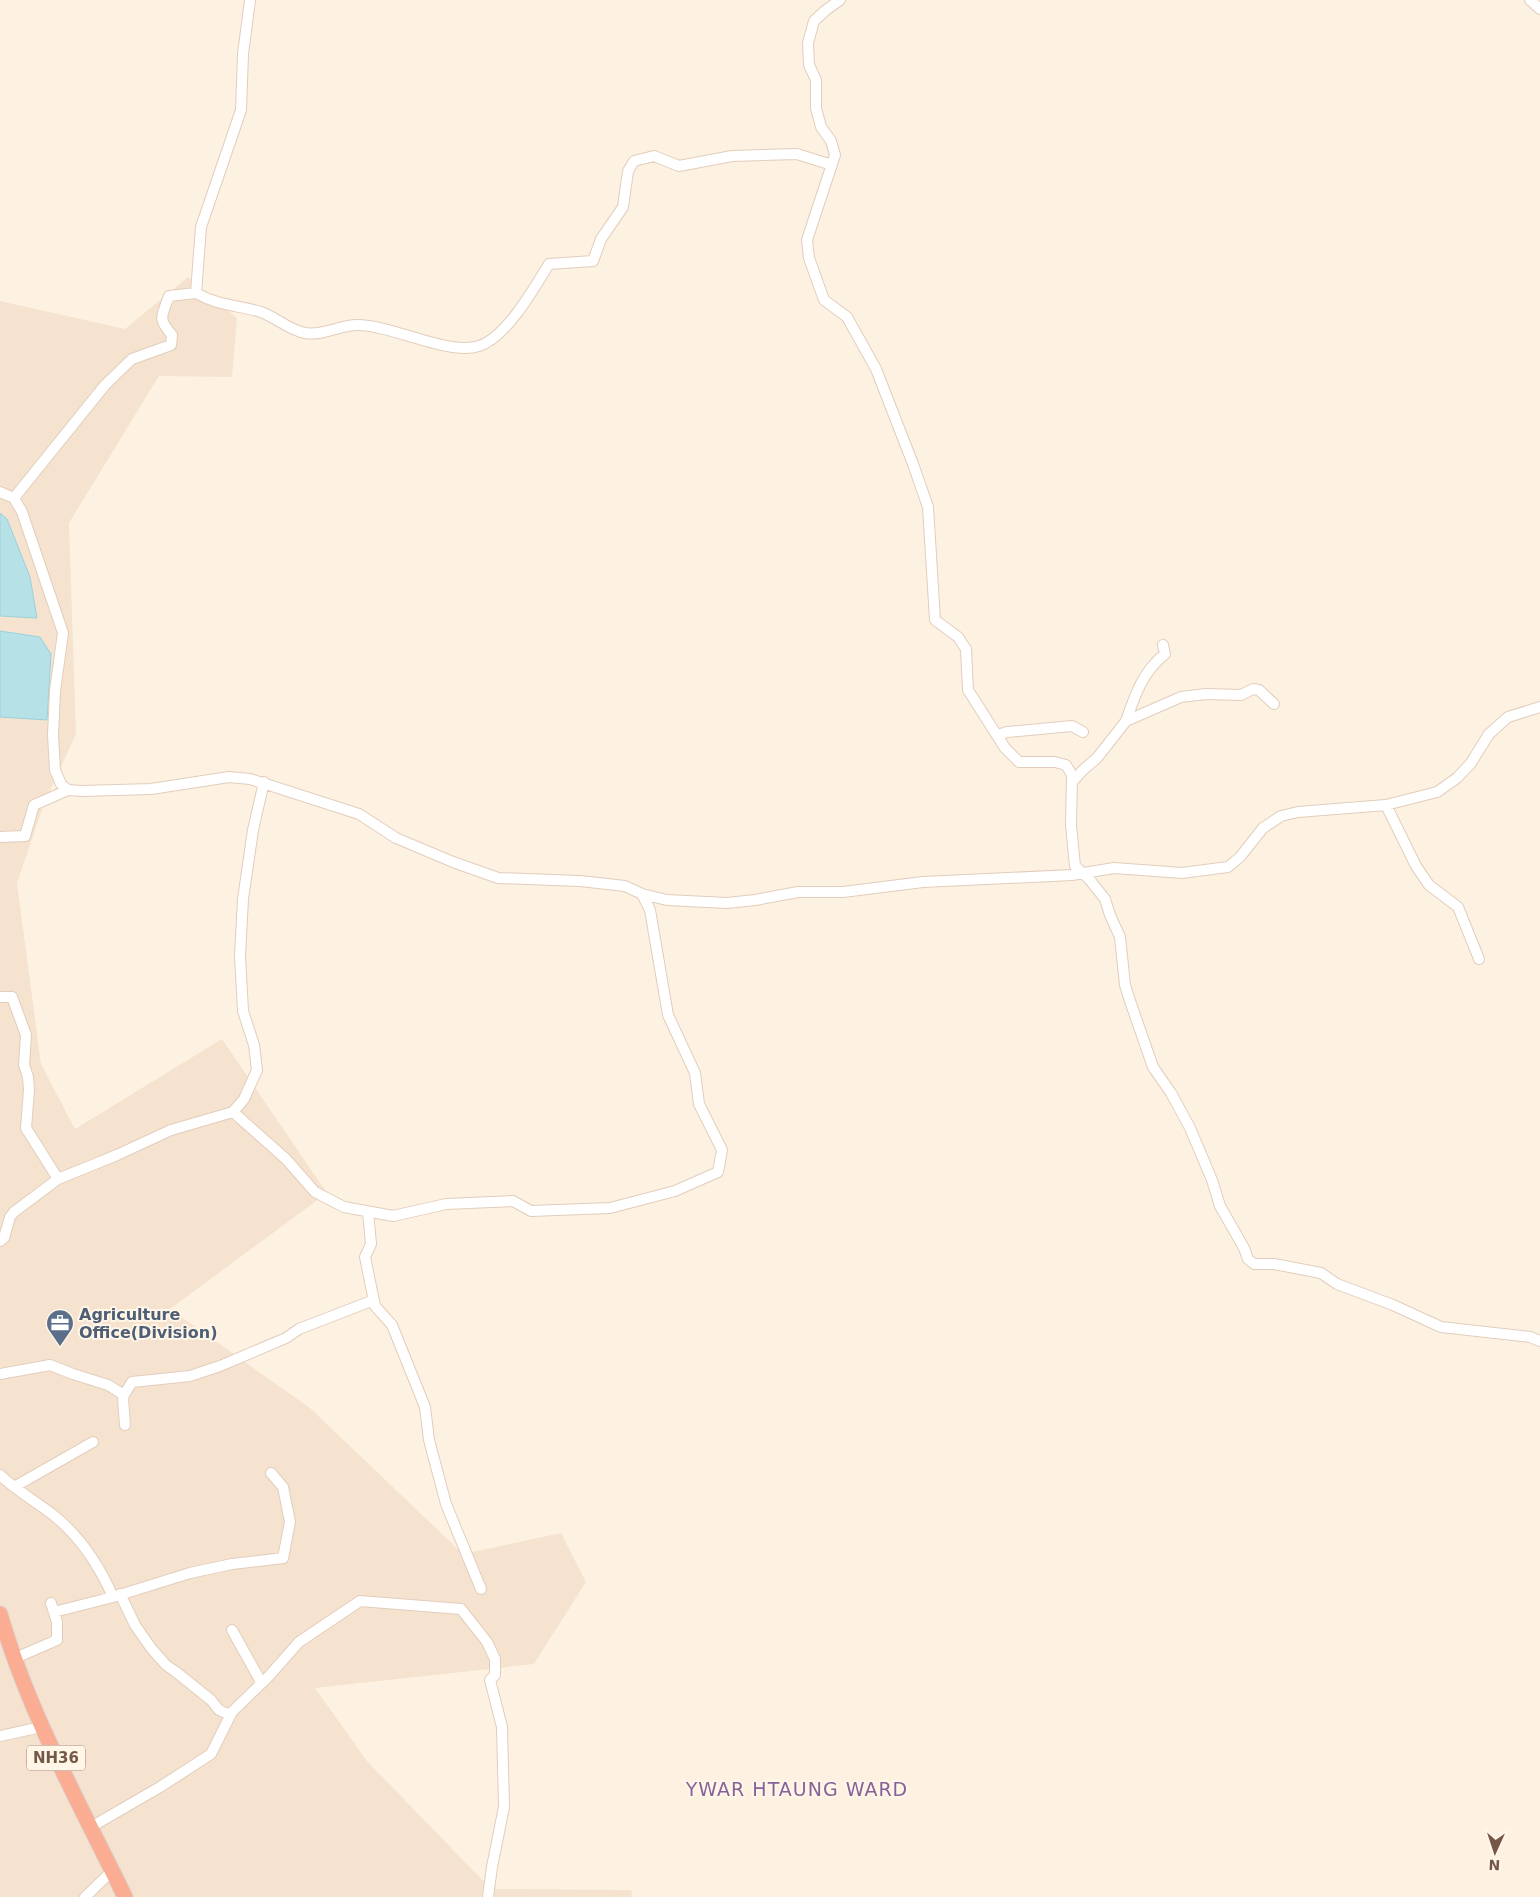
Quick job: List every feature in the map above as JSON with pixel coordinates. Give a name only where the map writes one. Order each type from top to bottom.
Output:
[{"type":"highway","name":"NH36","points":[[0,1614],[13,1659],[41,1727],[125,1897]]},
{"type":"street","points":[[196,293],[201,228],[241,110],[243,54],[250,0]]},
{"type":"street","points":[[840,0],[814,21],[808,43],[809,65],[816,80],[816,108],[821,127],[830,141],[835,155],[807,240],[809,258],[824,300],[847,317],[876,369],[913,464],[928,507],[935,620],[958,637],[966,649],[968,690],[1005,748],[1018,762],[1055,762],[1066,765],[1072,775],[1072,826],[1075,866],[1084,873],[1105,899],[1120,937],[1125,985],[1153,1067],[1171,1093],[1190,1128],[1212,1180],[1220,1206],[1244,1248],[1248,1259],[1254,1264],[1274,1264],[1321,1273],[1338,1284],[1393,1305],[1440,1328],[1530,1337],[1540,1341]]},
{"type":"street","points":[[1530,0],[1540,9]]},
{"type":"street","points":[[14,498],[105,385],[132,359],[171,345],[172,335],[163,325],[161,317],[169,296],[196,293],[210,301],[261,312],[305,333],[327,332],[357,325],[462,349],[481,346],[500,332],[528,299],[549,264],[593,261],[601,239],[623,207],[628,171],[634,161],[654,156],[680,166],[732,156],[797,154],[832,164]]},
{"type":"street","points":[[0,492],[14,498],[22,512],[63,632],[55,691],[53,735],[55,770],[61,784],[68,790]]},
{"type":"street","points":[[1073,781],[1097,758],[1126,721],[1140,683],[1154,663],[1165,654],[1163,645]]},
{"type":"street","points":[[1126,721],[1181,697],[1206,694],[1241,696],[1252,689],[1259,690],[1274,704]]},
{"type":"street","points":[[0,837],[25,836],[34,805],[68,790],[82,792],[151,789],[229,777],[264,782],[359,814],[396,838],[453,862],[498,878],[580,881],[625,886],[642,894],[667,900],[727,903],[798,892],[843,892],[923,882],[1072,875],[1114,868],[1182,873],[1228,867],[1240,857],[1263,828],[1281,816],[1298,812],[1386,805],[1437,792],[1457,778],[1471,763],[1489,734],[1508,717],[1540,707]]},
{"type":"street","points":[[998,735],[1007,732],[1072,726],[1083,732]]},
{"type":"street","points":[[2,1242],[10,1217],[14,1212],[58,1179],[117,1156],[171,1130],[233,1112],[244,1099],[258,1070],[254,1045],[243,1011],[240,956],[243,900],[253,830],[264,782]]},
{"type":"street","points":[[1386,805],[1416,866],[1429,885],[1458,907],[1479,959]]},
{"type":"street","points":[[233,1112],[286,1158],[315,1192],[344,1207],[393,1216],[446,1204],[513,1201],[531,1211],[610,1208],[675,1190],[718,1172],[722,1150],[700,1104],[695,1073],[668,1015],[650,910],[642,894]]},
{"type":"street","points":[[0,997],[12,997],[26,1035],[24,1065],[28,1077],[29,1090],[26,1128],[58,1179]]},
{"type":"street","points":[[368,1212],[371,1244],[364,1257],[375,1306],[392,1325],[425,1407],[429,1440],[446,1504],[481,1588]]},
{"type":"street","points":[[125,1425],[123,1399],[132,1382],[190,1376],[220,1366],[286,1338],[299,1329],[374,1300]]},
{"type":"street","points":[[0,1374],[50,1365],[108,1385],[124,1395]]},
{"type":"street","points":[[14,1487],[93,1442]]},
{"type":"street","points":[[13,1659],[57,1640],[57,1622],[53,1608],[117,1595],[190,1573],[232,1564],[282,1558],[290,1522],[283,1487],[271,1473]]},
{"type":"street","points":[[0,1475],[52,1514],[82,1542],[151,1648],[166,1665],[211,1700],[219,1710],[230,1716]]},
{"type":"street","points":[[91,1827],[160,1787],[210,1754],[230,1716],[299,1642],[360,1601],[461,1610],[488,1642],[495,1659],[495,1675],[490,1680],[502,1727],[504,1807],[488,1897]]},
{"type":"street","points":[[232,1630],[261,1682]]},
{"type":"street","points":[[0,1736],[41,1727]]},
{"type":"street","points":[[85,1897],[112,1871]]},
{"type":"shaded area","points":[[188,277],[237,318],[232,377],[159,376],[69,523],[76,734],[44,804],[17,883],[41,1064],[75,1129],[222,1039],[327,1193],[170,1309],[310,1408],[463,1554],[561,1533],[586,1582],[534,1664],[315,1688],[367,1761],[491,1889],[631,1890],[633,1897],[0,1897],[0,301],[125,329]]},
{"type":"water","points":[[0,513],[7,519],[30,577],[37,618],[0,616]]},
{"type":"water","points":[[0,631],[40,637],[51,654],[47,720],[0,717]]},
{"type":"place","name":"Agriculture Office(Division)","points":[[60,1347]]},
{"type":"district","name":"YWAR HTAUNG WARD","points":[[797,1789]]}]
